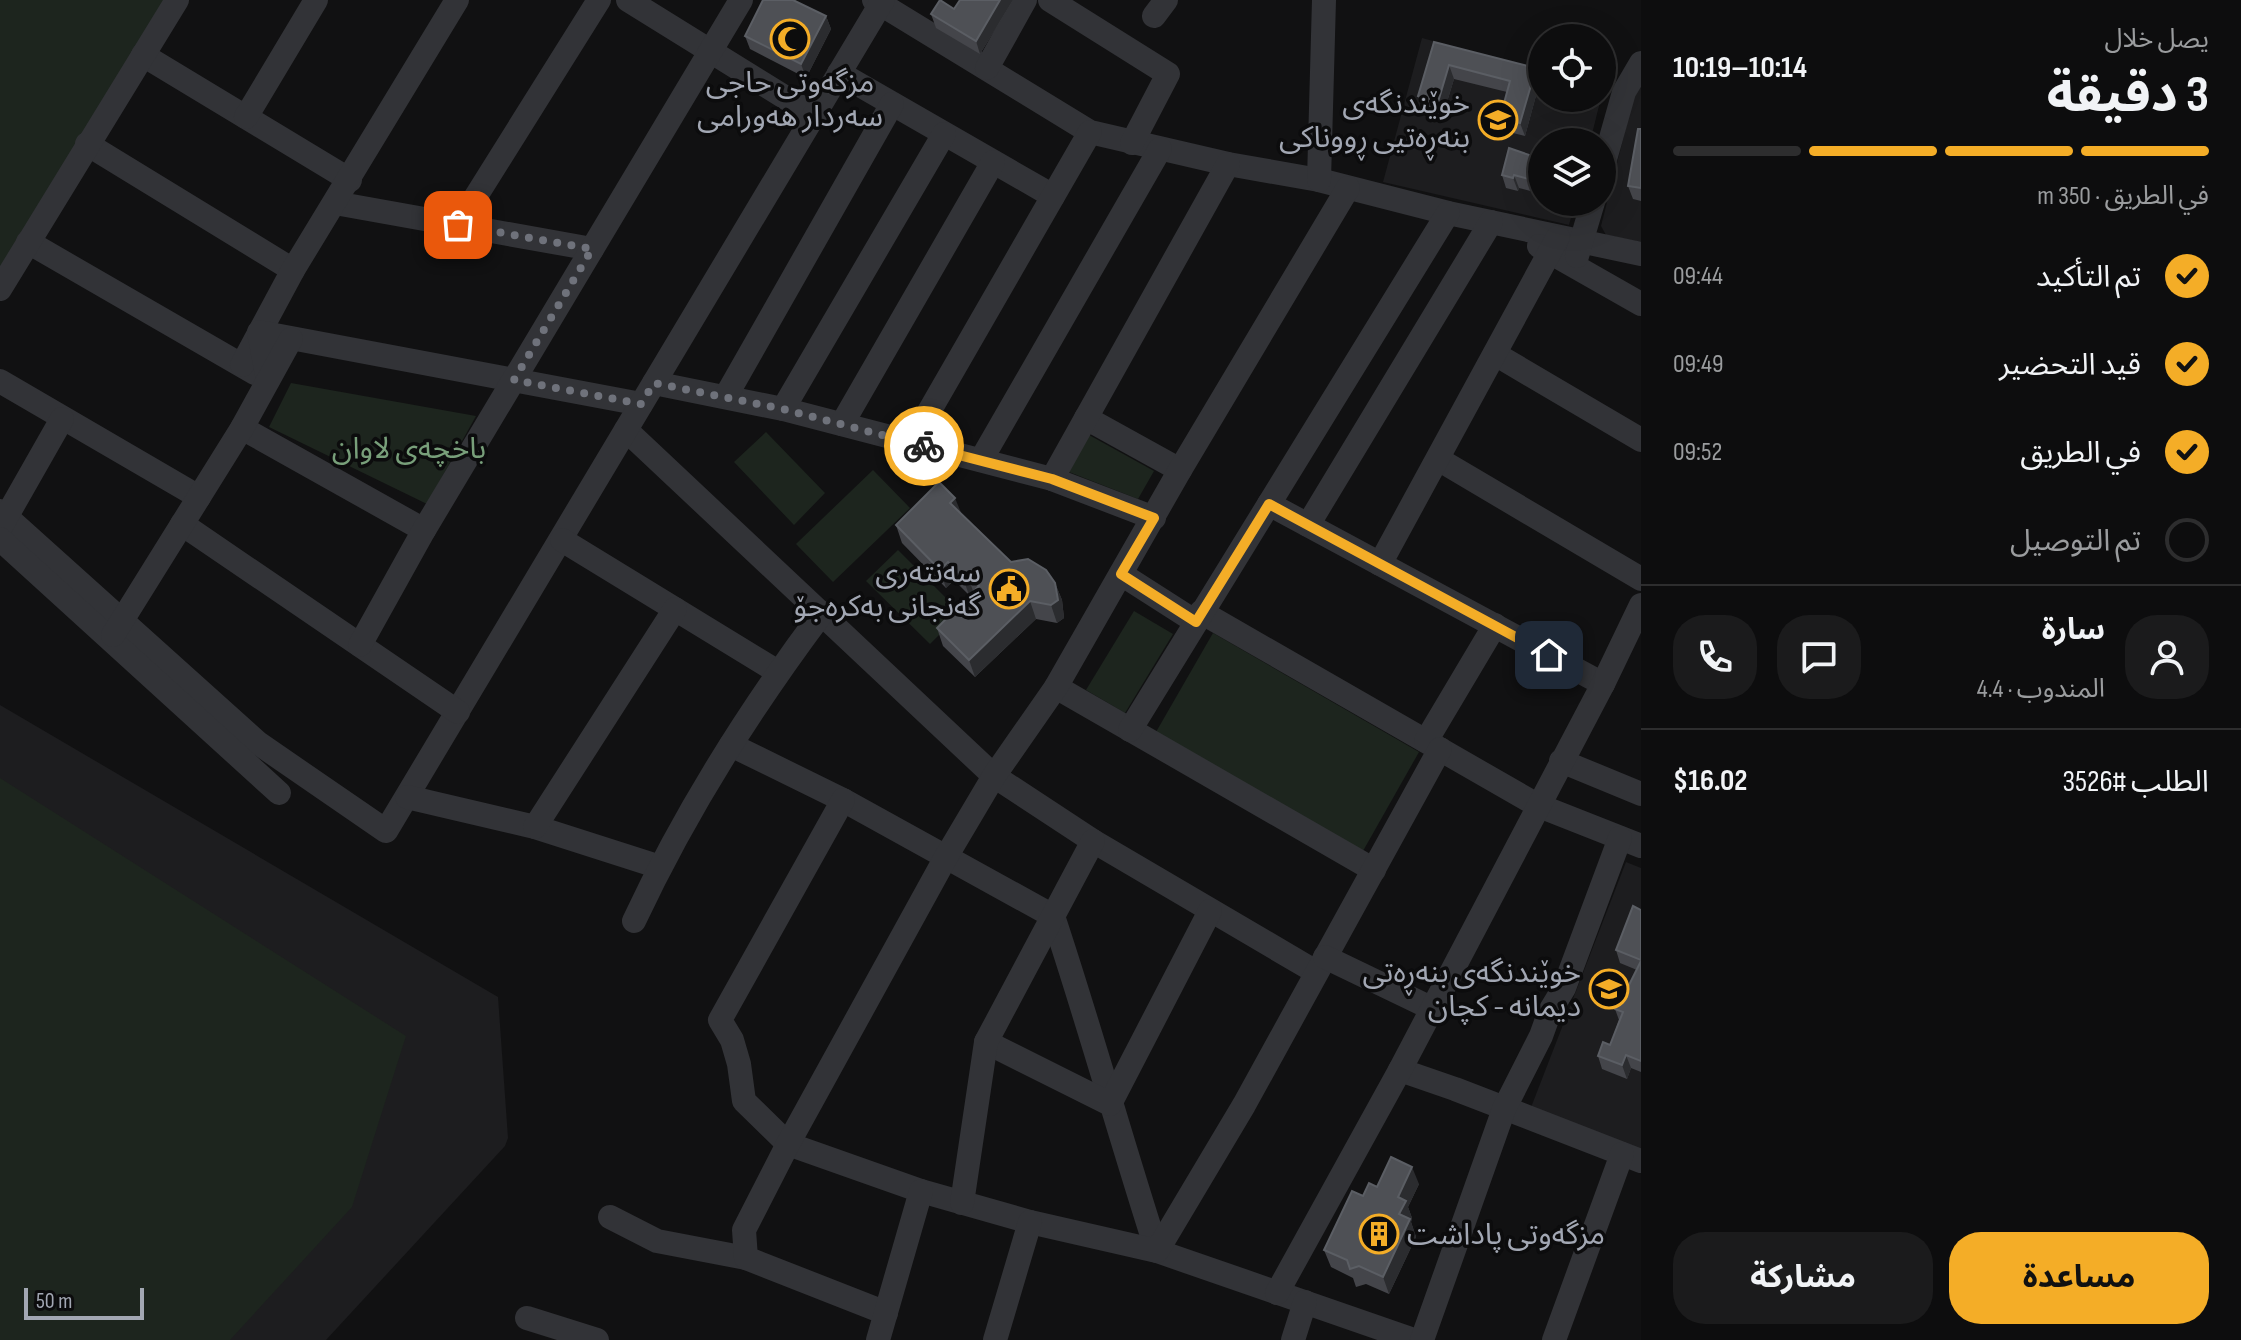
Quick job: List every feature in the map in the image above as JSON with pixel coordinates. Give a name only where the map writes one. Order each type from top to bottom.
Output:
[{"type":"street","points":[[0,289],[177,0]]},
{"type":"street","points":[[246,117],[316,0]]},
{"type":"street","points":[[255,351],[293,270],[457,0]]},
{"type":"street","points":[[458,225],[599,0]]},
{"type":"street","points":[[360,645],[424,530],[741,0]]},
{"type":"street","points":[[987,68],[1025,0]]},
{"type":"street","points":[[1050,0],[1168,74],[1132,143]]},
{"type":"street","points":[[1319,180],[1324,0]]},
{"type":"street","points":[[0,539],[258,743],[386,831],[815,116],[879,1],[1090,132],[1228,164],[1319,180],[1499,224],[1564,244],[1641,254]]},
{"type":"street","points":[[643,4],[709,50],[815,116]]},
{"type":"street","points":[[143,55],[350,180]]},
{"type":"street","points":[[1614,128],[1624,92],[1641,63]]},
{"type":"street","points":[[839,73],[1053,196]]},
{"type":"street","points":[[726,396],[892,104]]},
{"type":"street","points":[[911,443],[1090,132]]},
{"type":"street","points":[[783,409],[944,134]]},
{"type":"street","points":[[87,144],[293,270]]},
{"type":"street","points":[[981,460],[1160,149]]},
{"type":"street","points":[[842,424],[993,162]]},
{"type":"street","points":[[1052,479],[1228,164]]},
{"type":"street","points":[[746,1258],[744,1230],[946,857],[994,776],[1056,687],[1180,470],[1348,188]]},
{"type":"street","points":[[335,203],[592,249]]},
{"type":"street","points":[[1130,730],[1448,213]]},
{"type":"street","points":[[1380,564],[1495,354],[1583,216]]},
{"type":"street","points":[[1308,525],[1499,224]]},
{"type":"street","points":[[28,242],[255,351],[268,380]]},
{"type":"street","points":[[1564,244],[1574,266],[1641,304]]},
{"type":"street","points":[[255,351],[291,339],[514,380],[648,394],[726,396],[1052,479],[1154,518]]},
{"type":"street","points":[[115,631],[242,428],[291,339]]},
{"type":"street","points":[[1495,354],[1641,440]]},
{"type":"street","points":[[0,381],[199,497]]},
{"type":"street","points":[[1086,418],[1180,470]]},
{"type":"street","points":[[62,419],[2,518],[279,793]]},
{"type":"street","points":[[242,428],[424,530]]},
{"type":"street","points":[[626,430],[994,776],[1093,841],[1210,911],[1320,965],[1431,1008]]},
{"type":"street","points":[[1438,459],[1641,579]]},
{"type":"street","points":[[1269,504],[1603,684]]},
{"type":"street","points":[[182,524],[458,712]]},
{"type":"street","points":[[562,540],[778,672]]},
{"type":"street","points":[[1121,574],[1537,805],[1630,842],[1564,988],[1504,1109],[1422,1340]]},
{"type":"street","points":[[1277,1293],[1400,1070],[1603,684],[1633,643],[1641,605]]},
{"type":"street","points":[[535,827],[675,609]]},
{"type":"street","points":[[634,921],[660,867],[731,745],[778,672],[822,613]]},
{"type":"street","points":[[1157,1251],[1244,1105],[1374,870],[1433,745],[1495,625]]},
{"type":"street","points":[[1056,687],[1374,870]]},
{"type":"street","points":[[731,745],[843,800],[1053,916],[1157,1251]]},
{"type":"street","points":[[1561,761],[1641,794]]},
{"type":"street","points":[[407,797],[535,827],[660,867]]},
{"type":"street","points":[[843,800],[720,1020],[732,1040],[744,1101],[788,1144],[962,1203],[1157,1251],[1305,1302],[1361,1331],[1414,1340]]},
{"type":"street","points":[[962,1203],[986,1042],[1093,841]]},
{"type":"street","points":[[1110,1104],[1210,911]]},
{"type":"street","points":[[986,1042],[1110,1104]]},
{"type":"street","points":[[1400,1070],[1632,1157],[1554,1340]]},
{"type":"street","points":[[878,1340],[921,1191]]},
{"type":"street","points":[[610,1217],[657,1241],[746,1258],[886,1313]]},
{"type":"street","points":[[995,1340],[1030,1222]]},
{"type":"street","points":[[1293,1340],[1305,1302]]},
{"type":"street","points":[[527,1318],[597,1340]]},
{"type":"shaded area","name":"خوێندنگەی بنەڕەتیی ڕووناکی","points":[[1422,38],[1528,67],[1528,112],[1598,112],[1594,128],[1528,128],[1528,216],[1383,182]]},
{"type":"shaded area","points":[[1641,85],[1641,242],[1606,235],[1601,226],[1604,216],[1616,216],[1616,167],[1633,100]]},
{"type":"shaded area","name":"خوێندنگەی بنەڕەتیی ڕووناکی","points":[[1530,216],[1571,216],[1569,225]]},
{"type":"shaded area","points":[[0,705],[498,997],[508,1138],[505,1146],[326,1340],[0,1340]]},
{"type":"shaded area","name":"خوێندنگەی بنەڕەتی دیمانە - کچان","points":[[1626,862],[1641,868],[1641,1154],[1530,1110]]},
{"type":"green space","points":[[0,0],[165,0],[0,270]]},
{"type":"green space","name":"باخچەی لاوان","points":[[291,383],[476,416],[427,504],[269,427]]},
{"type":"green space","points":[[766,432],[825,493],[794,525],[734,462]]},
{"type":"green space","points":[[1089,435],[1154,471],[1138,499],[1069,472]]},
{"type":"green space","points":[[873,470],[910,508],[833,582],[796,544]]},
{"type":"green space","points":[[898,550],[961,613],[930,644],[866,581]]},
{"type":"green space","points":[[1134,611],[1173,634],[1125,713],[1086,690]]},
{"type":"green space","points":[[1213,633],[1419,752],[1363,851],[1156,732]]},
{"type":"green space","points":[[0,778],[406,1036],[352,1207],[230,1340],[0,1340]]},
{"type":"building","name":"مزگەوتی حاجی سەردار هەورامی","points":[[763,0],[793,0],[826,16],[801,64],[745,36]]},
{"type":"building","points":[[940,0],[954,9],[960,0],[1000,0],[976,41],[931,14]]},
{"type":"building","points":[[1434,42],[1528,66],[1528,96],[1520,123],[1500,118],[1510,81],[1449,65],[1438,102],[1418,96]]},
{"type":"building","points":[[1638,129],[1641,129],[1641,188],[1628,186]]},
{"type":"building","points":[[1509,148],[1528,155],[1528,179],[1502,175]]},
{"type":"building","name":"سەنتەری گەنجانی بەکرەجۆ","points":[[939,482],[955,498],[950,503],[1011,562],[1028,559],[1046,570],[1055,583],[1058,600],[1051,605],[1030,601],[969,660],[937,628],[979,586],[967,574],[963,578],[948,562],[940,570],[896,525]]},
{"type":"building","points":[[1633,906],[1641,910],[1641,960],[1616,950]]},
{"type":"building","points":[[1641,961],[1641,1061],[1626,1055],[1622,1065],[1598,1056],[1603,1042],[1610,1045],[1623,1012],[1615,1009]]},
{"type":"building","name":"مزگەوتی پاداشت","points":[[1391,1157],[1412,1167],[1398,1197],[1406,1201],[1399,1214],[1410,1219],[1383,1277],[1359,1266],[1350,1269],[1347,1260],[1324,1250],[1352,1191],[1363,1196],[1369,1183],[1377,1187]]},
{"type":"way so far","points":[[458,225],[592,249],[514,380],[641,404],[654,383],[783,409],[924,446]]},
{"type":"place","name":"مزگەوتی حاجی سەردار هەورامی","points":[[790,39]]},
{"type":"place","name":"خوێندنگەی بنەڕەتیی ڕووناکی","points":[[1498,120]]},
{"type":"place","name":"سەنتەری گەنجانی بەکرەجۆ","points":[[1009,589]]},
{"type":"place","name":"خوێندنگەی بنەڕەتی دیمانە - کچان","points":[[1609,989]]},
{"type":"place","name":"مزگەوتی پاداشت","points":[[1379,1234]]},
{"type":"route","points":[[924,446],[1052,479],[1154,518],[1121,574],[1196,622],[1269,504],[1549,655]]}]
